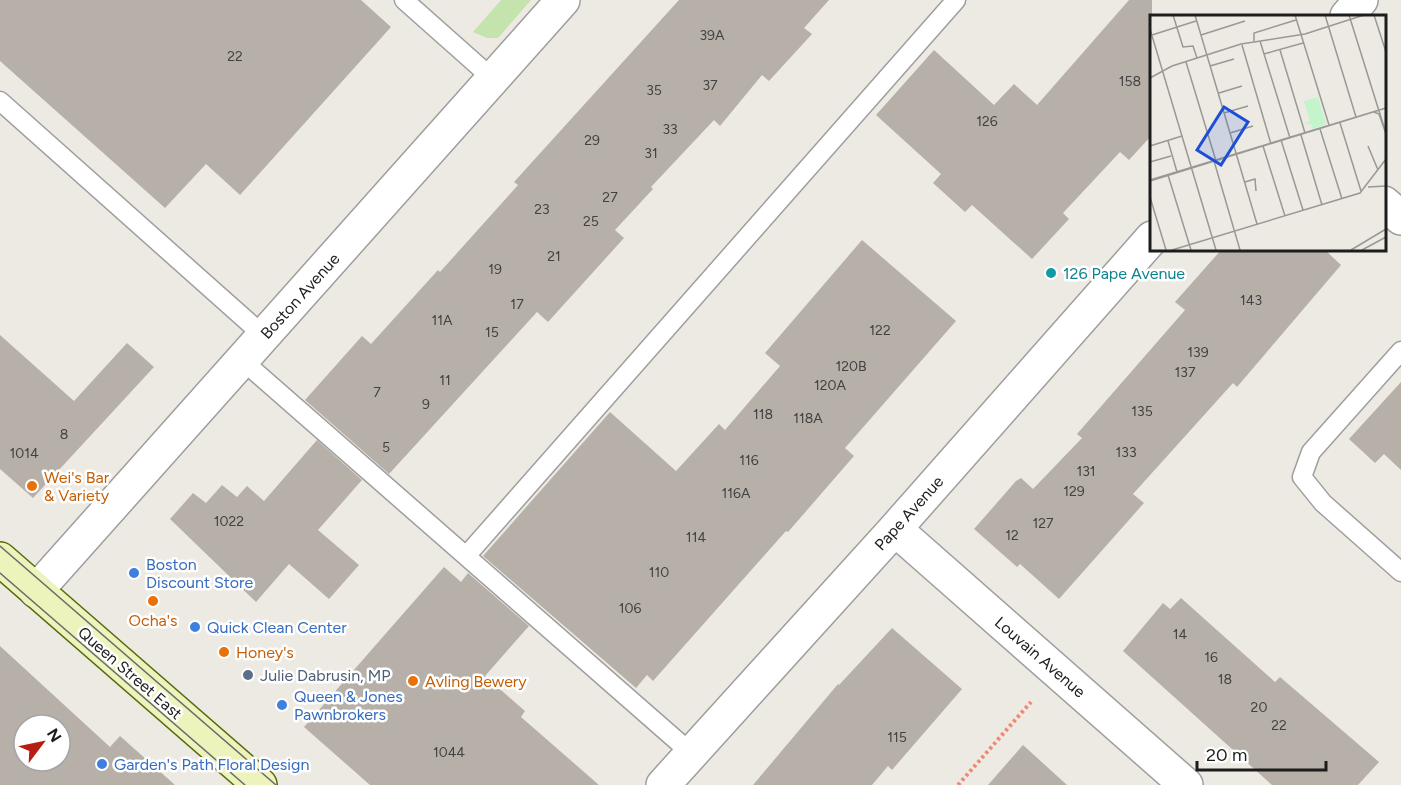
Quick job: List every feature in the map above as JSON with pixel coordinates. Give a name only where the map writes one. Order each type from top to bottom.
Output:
[{"type":"main road","name":"Queen Street East","points":[[0,560],[260,785]]},
{"type":"street","name":"Boston Avenue","points":[[36,591],[563,0]]},
{"type":"street","points":[[1348,15],[1361,0]]},
{"type":"street","points":[[1386,205],[1401,218]]},
{"type":"street","name":"Pape Avenue","points":[[663,785],[895,529],[1150,240]]},
{"type":"street","name":"Louvain Avenue","points":[[895,529],[1186,785]]},
{"type":"lane","points":[[404,0],[493,79]]},
{"type":"lane","points":[[467,555],[956,0]]},
{"type":"lane","points":[[0,100],[264,336]]},
{"type":"lane","points":[[1401,351],[1311,452],[1302,477],[1323,503],[1401,572]]},
{"type":"lane","points":[[243,361],[691,753]]},
{"type":"path","points":[[958,785],[1036,695]]},
{"type":"green space","points":[[501,0],[531,0],[498,38],[487,38],[473,32]]},
{"type":"building","points":[[0,0],[361,0],[391,27],[240,195],[206,164],[165,208],[0,61]]},
{"type":"building","points":[[679,0],[829,0],[804,28],[812,34],[769,81],[762,75],[720,126],[714,120],[651,187],[653,189],[615,230],[624,238],[548,322],[537,312],[389,474],[305,400],[362,336],[371,344],[438,270],[440,272],[518,185],[514,182]]},
{"type":"building","points":[[1129,0],[1152,0],[1150,137],[1129,160],[1120,152],[1063,213],[1069,219],[1032,259],[972,205],[965,212],[933,183],[941,174],[876,115],[934,50],[994,105],[1014,84],[1037,105]]},
{"type":"building","points":[[862,240],[956,321],[845,448],[854,456],[788,532],[786,531],[653,681],[647,675],[636,688],[483,556],[610,412],[676,471],[719,424],[725,430],[780,366],[765,353]]},
{"type":"building","points":[[1221,250],[1325,250],[1341,265],[1237,387],[1233,383],[1133,494],[1144,503],[1059,599],[1020,564],[1017,567],[974,529],[1016,481],[1021,478],[1033,489],[1082,438],[1077,434],[1185,310],[1175,302]]},
{"type":"building","points":[[0,335],[74,401],[127,343],[154,367],[33,498],[0,469]]},
{"type":"building","points":[[1401,382],[1401,470],[1384,454],[1375,463],[1349,439]]},
{"type":"building","points":[[317,440],[362,480],[318,530],[359,565],[329,599],[289,564],[256,602],[170,519],[193,493],[206,503],[222,485],[237,497],[247,486],[264,501]]},
{"type":"building","name":"Avling Bewery","points":[[444,567],[461,582],[468,573],[529,626],[485,676],[525,711],[521,717],[599,785],[370,785],[304,727]]},
{"type":"building","points":[[1181,598],[1275,682],[1280,677],[1379,762],[1358,785],[1272,785],[1123,651],[1163,603],[1170,609]]},
{"type":"building","points":[[892,628],[962,689],[892,770],[888,766],[872,785],[753,785],[838,684]]},
{"type":"building","points":[[0,646],[110,747],[120,736],[175,785],[0,785]]},
{"type":"building","points":[[1023,745],[1067,785],[988,785]]},
{"type":"tram line","points":[[0,546],[276,785]]},
{"type":"tram line","points":[[0,573],[245,785]]},
{"type":"place","name":"126 Pape Avenue","points":[[1051,273]]},
{"type":"place","name":"Wei's Bar & Variety","points":[[32,486]]},
{"type":"place","name":"Boston Discount Store","points":[[134,573]]},
{"type":"place","name":"Ocha's","points":[[153,601]]},
{"type":"place","name":"Quick Clean Center","points":[[195,627]]},
{"type":"place","name":"Honey's","points":[[224,652]]},
{"type":"place","name":"Julie Dabrusin, MP","points":[[248,675]]},
{"type":"place","name":"Avling Bewery","points":[[413,681]]},
{"type":"place","name":"Queen & Jones Pawnbrokers","points":[[282,705]]},
{"type":"place","name":"Garden's Path Floral Design","points":[[102,764]]}]
